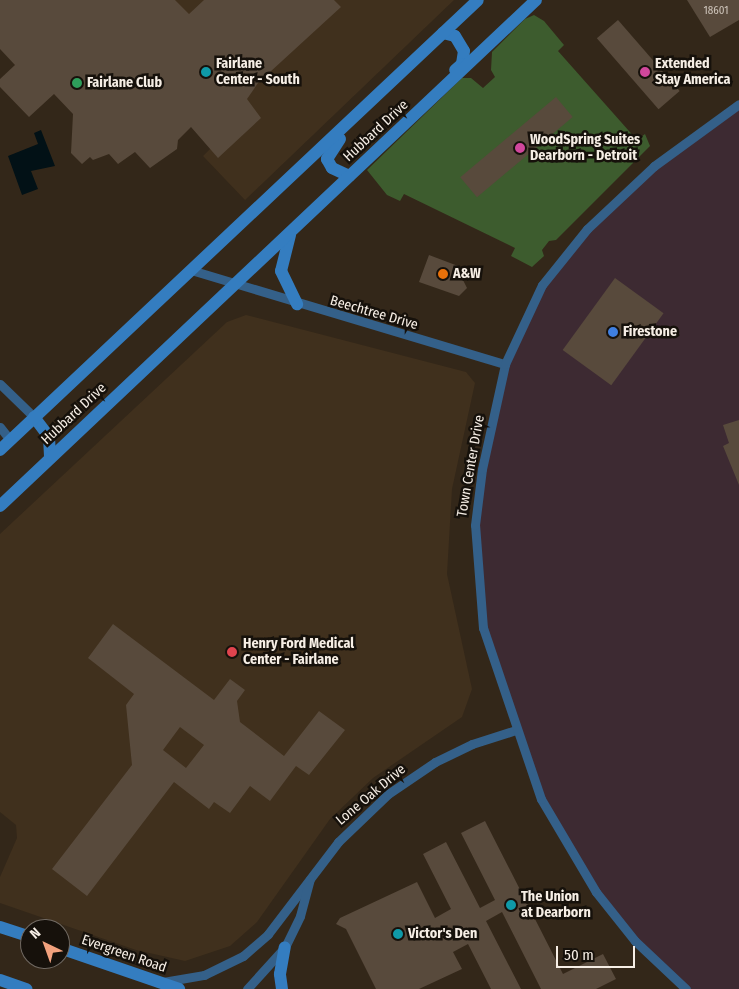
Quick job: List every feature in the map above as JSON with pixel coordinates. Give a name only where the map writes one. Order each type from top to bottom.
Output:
[{"type":"street","name":"Hubbard Drive","points":[[0,450],[478,0]]},
{"type":"street","points":[[516,0],[532,4]]},
{"type":"street","name":"Hubbard Drive","points":[[0,506],[532,4]]},
{"type":"street","points":[[418,113],[428,96],[462,64],[462,46],[455,36],[443,33]]},
{"type":"street","points":[[349,176],[332,168],[326,159],[331,148],[388,94],[394,79]]},
{"type":"street","name":"Town Center Drive","points":[[686,989],[635,941],[577,866],[539,792],[516,730],[483,628],[474,553],[478,497],[505,364],[529,307],[567,251],[654,166],[739,104]]},
{"type":"street","points":[[295,228],[284,248],[281,271],[297,304]]},
{"type":"street","points":[[191,270],[236,284]]},
{"type":"street","name":"Beechtree Drive","points":[[236,284],[297,304],[505,364]]},
{"type":"street","points":[[0,384],[34,417],[49,437],[50,458]]},
{"type":"street","points":[[0,427],[10,440]]},
{"type":"street","name":"Lone Oak Drive","points":[[160,982],[204,975],[242,956],[268,934],[312,874],[361,818],[412,777],[472,744],[516,730]]},
{"type":"street","name":"Lone Oak Drive","points":[[247,989],[285,947],[300,916],[312,874]]},
{"type":"street","points":[[0,927],[20,934]]},
{"type":"street","points":[[282,989],[280,974],[285,947]]},
{"type":"street","name":"Evergreen Road","points":[[70,951],[178,989]]},
{"type":"street","points":[[0,980],[26,989]]},
{"type":"shaded area","points":[[121,0],[454,0],[245,200],[203,156],[213,146]]},
{"type":"shaded area","points":[[739,104],[739,989],[686,989],[614,916],[549,816],[483,628],[477,497],[515,337],[567,251],[654,166]]},
{"type":"shaded area","points":[[41,130],[55,166],[31,171],[38,189],[22,195],[8,156],[38,144],[34,133]]},
{"type":"shaded area","name":"Henry Ford Medical Center - Fairlane","points":[[246,315],[466,372],[475,383],[452,489],[447,574],[472,689],[462,717],[373,778],[330,819],[257,922],[230,946],[185,961],[136,950],[70,927],[70,919],[46,919],[0,903],[0,877],[17,838],[16,825],[0,812],[0,534],[227,322]]},
{"type":"green space","points":[[534,15],[544,21],[564,45],[558,51],[637,140],[645,134],[650,146],[556,240],[549,241],[542,250],[544,256],[532,267],[511,256],[515,248],[404,194],[400,201],[387,195],[367,170],[462,78],[471,78],[483,88],[495,77],[491,70],[492,52],[525,19]]},
{"type":"building","points":[[0,0],[175,0],[189,14],[204,0],[334,0],[341,7],[258,83],[247,99],[261,118],[218,158],[191,127],[178,140],[177,149],[150,168],[135,152],[118,164],[109,154],[93,160],[90,157],[82,164],[71,153],[73,114],[54,94],[29,117],[0,87],[0,79],[15,65],[0,49]]},
{"type":"building","points":[[687,0],[739,0],[739,20],[710,37]]},
{"type":"building","name":"Extended Stay America","points":[[618,20],[680,91],[659,109],[597,38]]},
{"type":"building","name":"WoodSpring Suites Dearborn - Detroit","points":[[556,97],[573,117],[477,197],[460,177]]},
{"type":"building","name":"A&W","points":[[429,255],[466,269],[462,278],[467,288],[459,296],[419,282]]},
{"type":"building","name":"Firestone","points":[[615,278],[664,313],[611,385],[563,350]]},
{"type":"building","points":[[739,420],[739,485],[723,446],[729,443],[723,425]]},
{"type":"building","name":"Henry Ford Medical Center - Fairlane","points":[[113,624],[214,700],[230,679],[245,690],[237,701],[240,722],[284,756],[319,711],[345,730],[309,775],[296,766],[270,801],[250,786],[230,813],[214,802],[209,809],[174,782],[87,896],[52,869],[132,765],[126,705],[134,694],[88,658]],"holes":[[[180,727],[204,745],[186,768],[163,750]]]},
{"type":"building","points":[[485,821],[563,974],[603,954],[616,979],[596,989],[541,989],[502,912],[486,921],[521,989],[491,989],[468,944],[453,952],[462,969],[419,989],[376,989],[346,929],[336,924],[340,918],[417,882],[435,918],[451,909],[423,854],[446,842],[480,908],[495,900],[461,833]]},
{"type":"place","name":"Fairlane Center - South","points":[[206,72]]},
{"type":"place","name":"Extended Stay America","points":[[645,72]]},
{"type":"place","name":"Fairlane Club","points":[[77,83]]},
{"type":"place","name":"WoodSpring Suites Dearborn - Detroit","points":[[520,148]]},
{"type":"place","name":"A&W","points":[[443,274]]},
{"type":"place","name":"Firestone","points":[[613,332]]},
{"type":"place","name":"Henry Ford Medical Center - Fairlane","points":[[232,652]]},
{"type":"place","name":"The Union at Dearborn","points":[[511,905]]},
{"type":"place","name":"Victor's Den","points":[[398,934]]}]
